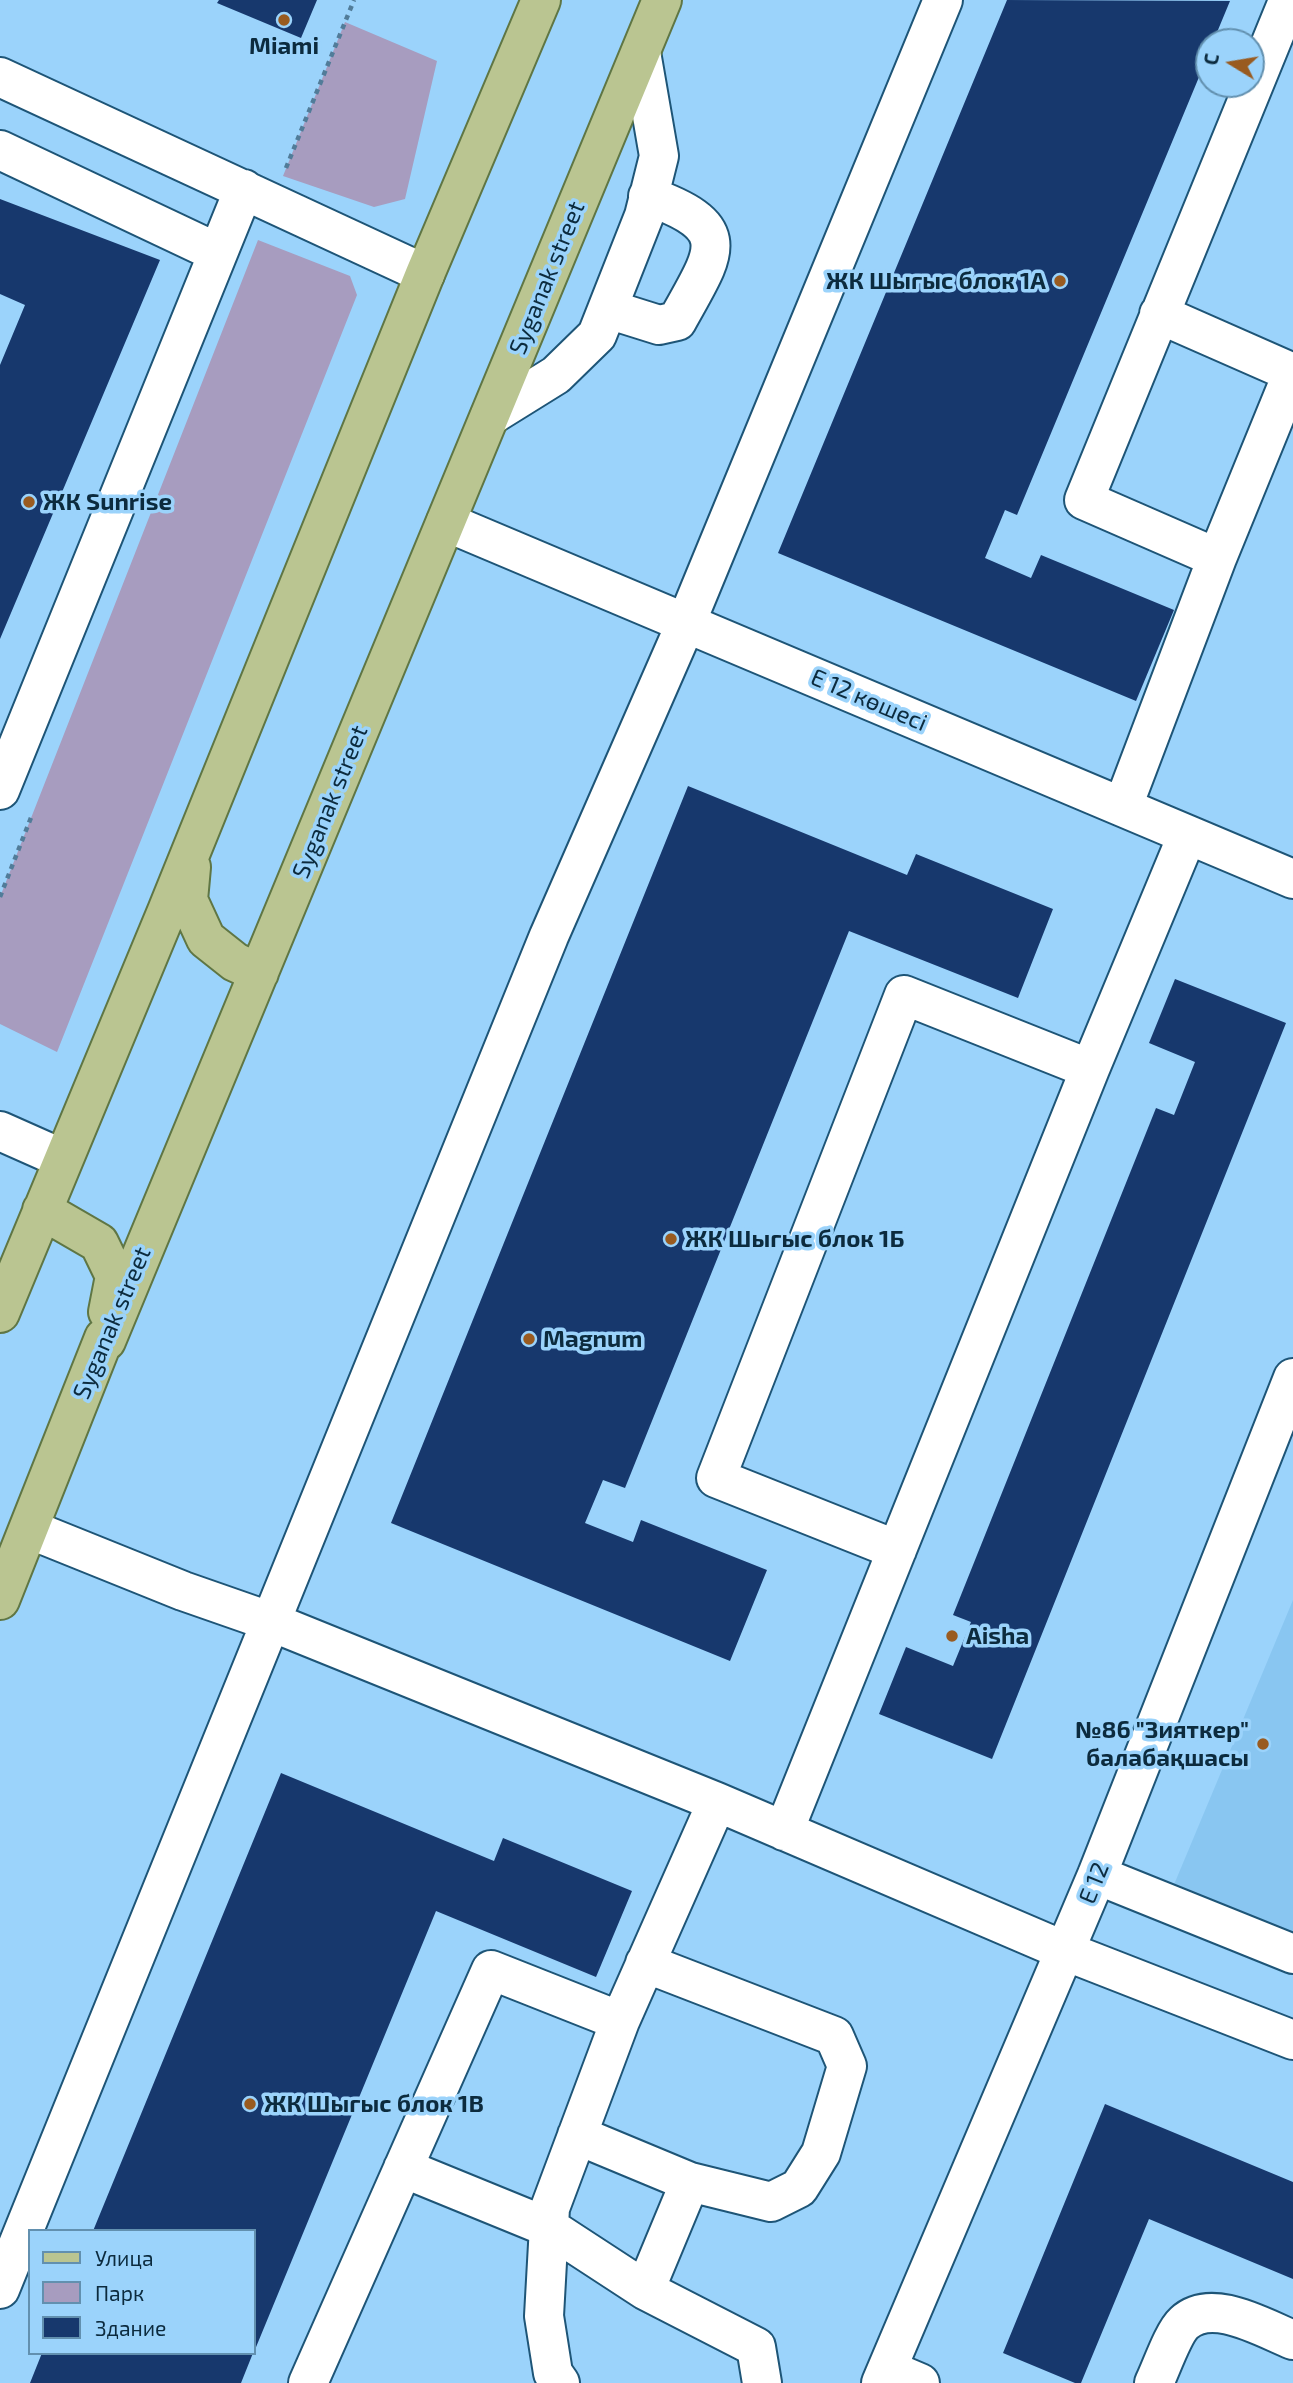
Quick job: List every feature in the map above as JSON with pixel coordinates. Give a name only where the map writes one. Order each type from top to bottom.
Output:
[{"type":"main road","points":[[0,1313],[193,847],[425,274],[541,0]]},
{"type":"main road","name":"Syganak street","points":[[0,1600],[104,1338],[106,1341],[197,1115],[259,972],[662,0]]},
{"type":"main road","points":[[193,847],[188,901],[205,939],[235,961],[259,972]]},
{"type":"main road","points":[[42,1210],[99,1243],[115,1276],[104,1338]]},
{"type":"street","points":[[0,2290],[549,936],[686,623],[943,0]]},
{"type":"street","points":[[1216,558],[1084,500],[1286,6],[1293,9]]},
{"type":"street","points":[[490,416],[556,375],[597,335],[644,216],[659,156],[640,52]]},
{"type":"street","points":[[0,77],[425,274]]},
{"type":"street","points":[[0,150],[218,253]]},
{"type":"street","points":[[0,790],[244,189]]},
{"type":"street","points":[[607,309],[659,325],[677,321],[708,262],[711,239],[706,226],[683,208],[649,196]]},
{"type":"street","points":[[1123,806],[1216,558],[1292,372],[1159,314]]},
{"type":"street","name":"Е 12 көшесі","points":[[446,522],[1293,879]]},
{"type":"street","points":[[784,1831],[1186,836]]},
{"type":"street","points":[[897,1550],[716,1478],[904,995],[1090,1069]]},
{"type":"street","points":[[0,1131],[63,1159]]},
{"type":"street","name":"E 12","points":[[896,2378],[1293,1378]]},
{"type":"street","points":[[29,1529],[183,1591],[269,1621],[717,1802],[1065,1951],[1293,2040]]},
{"type":"street","points":[[560,2383],[553,2373],[544,2316],[550,2208],[620,2021],[717,1802]]},
{"type":"street","points":[[1097,1875],[1293,1954]]},
{"type":"street","points":[[577,2135],[690,2182],[771,2202],[799,2188],[821,2152],[847,2066],[834,2036],[645,1963]]},
{"type":"street","points":[[307,2383],[491,1970],[620,2021]]},
{"type":"street","points":[[403,2168],[550,2228],[645,2290],[756,2347],[762,2383]]},
{"type":"street","points":[[645,2290],[690,2182]]},
{"type":"street","points":[[1154,2383],[1183,2323],[1208,2311],[1230,2316],[1293,2340]]},
{"type":"shaded area","name":"№86 \"Зияткер\" балабақшасы","points":[[1293,1600],[1293,1935],[1173,1887]]},
{"type":"green space","points":[[345,22],[437,61],[405,199],[374,207],[283,176]]},
{"type":"green space","points":[[258,240],[350,276],[357,295],[57,1052],[0,1024],[0,897]]},
{"type":"building","name":"Miami","points":[[219,0],[317,0],[301,38],[217,3]]},
{"type":"building","points":[[1007,0],[1230,1],[1219,28],[1195,28],[1195,87],[1017,515],[1005,510],[985,558],[1031,578],[1041,555],[1174,610],[1136,701],[778,553]]},
{"type":"building","name":"ЖК Sunrise","points":[[0,199],[160,260],[0,639],[0,365],[25,305],[0,294]]},
{"type":"building","points":[[688,786],[907,875],[916,854],[1053,909],[1018,998],[849,931],[625,1488],[603,1480],[585,1523],[633,1542],[641,1520],[767,1570],[730,1661],[391,1523]]},
{"type":"building","points":[[1175,979],[1286,1023],[992,1759],[879,1714],[906,1647],[953,1666],[971,1622],[953,1615],[1156,1108],[1174,1115],[1195,1062],[1149,1043]]},
{"type":"building","name":"ЖК Шыгыс блок 1В","points":[[281,1773],[494,1861],[503,1838],[632,1891],[596,1977],[436,1911],[256,2347],[256,2229],[94,2229]]},
{"type":"building","points":[[1105,2104],[1293,2182],[1293,2279],[1149,2219],[1081,2383],[1075,2383],[1003,2353]]},
{"type":"building","points":[[41,2355],[252,2355],[241,2383],[30,2383]]},
{"type":"place","name":"Miami","points":[[284,20]]},
{"type":"place","name":"ЖК Шыгыс блок 1А","points":[[1060,281]]},
{"type":"place","name":"ЖК Sunrise","points":[[29,502]]},
{"type":"place","name":"ЖК Шыгыс блок 1Б","points":[[671,1239]]},
{"type":"place","name":"Magnum","points":[[529,1339]]},
{"type":"place","name":"Aisha","points":[[952,1636]]},
{"type":"place","name":"№86 \"Зияткер\" балабақшасы","points":[[1263,1744]]},
{"type":"place","name":"ЖК Шыгыс блок 1В","points":[[250,2104]]}]
